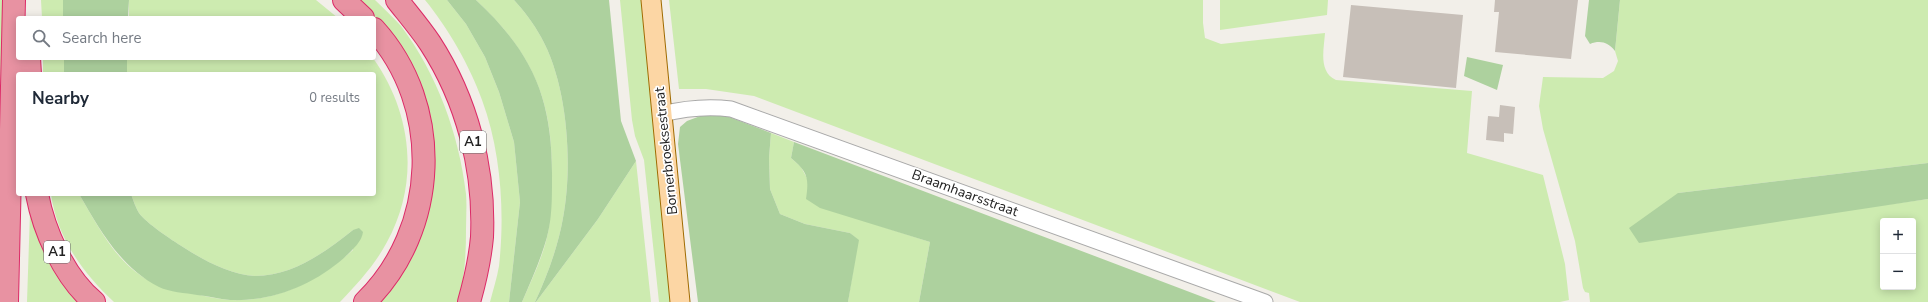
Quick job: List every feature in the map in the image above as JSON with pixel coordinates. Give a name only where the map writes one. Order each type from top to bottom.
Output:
[{"type":"highway","points":[[7,302],[14,0]]},
{"type":"highway","points":[[22,0],[26,16]]},
{"type":"highway","points":[[344,0],[362,16]]},
{"type":"highway","name":"A1","points":[[397,0],[430,43],[456,89],[472,138],[480,185],[482,237],[477,272],[469,302]]},
{"type":"highway","points":[[365,302],[387,278],[410,235],[424,182],[423,138],[418,111],[410,86],[397,59],[376,33]]},
{"type":"highway","points":[[30,60],[30,72]]},
{"type":"highway","name":"A1","points":[[37,196],[43,219],[66,269],[94,302]]},
{"type":"main road","name":"Bornerbroeksestraat","points":[[651,0],[680,302]]},
{"type":"street","name":"Braamhaarsstraat","points":[[662,114],[685,108],[708,106],[731,109],[1265,302]]},
{"type":"green space","points":[[0,0],[3,0],[0,91]]},
{"type":"green space","points":[[41,0],[63,0],[63,16],[42,16]]},
{"type":"green space","points":[[63,0],[129,0],[128,16],[63,16]]},
{"type":"green space","points":[[129,0],[316,0],[336,16],[129,16]]},
{"type":"green space","points":[[351,0],[375,0],[401,26],[414,45],[436,84],[452,127],[463,172],[466,194],[466,239],[464,267],[462,285],[457,302],[372,302],[391,282],[429,137],[376,22],[376,16],[369,16]]},
{"type":"green space","points":[[425,0],[447,0],[466,24],[485,57],[499,92],[514,142],[520,202],[509,302],[490,302],[499,266],[502,225],[500,182],[494,140],[482,100],[465,61],[442,23]]},
{"type":"green space","points":[[447,0],[476,0],[496,20],[526,60],[536,80],[544,102],[549,126],[551,152],[551,216],[549,230],[542,253],[522,302],[509,302],[520,202],[514,142],[499,92],[485,57],[466,24]]},
{"type":"green space","points":[[476,0],[514,0],[518,4],[535,27],[550,56],[562,101],[568,150],[566,197],[561,229],[555,250],[548,272],[535,302],[522,302],[536,270],[549,226],[552,162],[546,109],[528,64],[514,42],[497,21]]},
{"type":"green space","points":[[514,0],[609,0],[621,121],[636,161],[598,219],[536,302],[548,272],[561,229],[566,197],[568,150],[562,101],[550,56],[535,27]]},
{"type":"green space","points":[[620,0],[641,0],[672,302],[659,302],[644,160],[635,136],[632,120]]},
{"type":"green space","points":[[669,0],[1203,0],[1203,23],[1205,38],[1221,44],[1325,33],[1323,53],[1324,66],[1330,76],[1336,80],[1472,91],[1467,153],[1543,175],[1565,264],[1569,300],[1560,302],[1300,302],[754,96],[706,89],[679,89]]},
{"type":"green space","points":[[1220,0],[1328,0],[1327,15],[1220,30]]},
{"type":"green space","points":[[1589,0],[1620,0],[1615,51],[1604,43],[1597,42],[1590,44],[1585,36]]},
{"type":"green space","points":[[1620,0],[1928,0],[1928,163],[1678,193],[1811,215],[1928,199],[1928,302],[1590,302],[1589,293],[1585,292],[1583,288],[1575,241],[1543,129],[1539,106],[1543,77],[1603,78],[1614,71],[1618,61],[1615,51]]},
{"type":"green space","points":[[1467,57],[1503,65],[1497,90],[1464,76]]},
{"type":"green space","points":[[43,60],[64,60],[64,72],[43,72]]},
{"type":"green space","points":[[64,60],[127,60],[127,72],[64,72]]},
{"type":"green space","points":[[127,60],[374,60],[386,79],[396,102],[403,125],[407,148],[407,172],[404,196],[397,219],[387,242],[377,259],[340,302],[114,302],[92,279],[73,254],[59,225],[51,196],[80,196],[102,233],[123,260],[146,279],[161,286],[230,300],[248,300],[265,297],[297,287],[326,271],[353,250],[353,230],[320,254],[295,267],[269,275],[246,275],[227,270],[208,262],[166,236],[142,217],[132,196],[376,196],[376,72],[127,72]]},
{"type":"green space","points":[[703,115],[724,115],[771,133],[769,158],[770,189],[780,214],[805,224],[850,233],[859,240],[848,302],[698,302],[678,144],[680,127],[687,121]]},
{"type":"green space","points":[[771,133],[794,142],[791,158],[801,167],[808,180],[877,225],[930,242],[919,302],[848,302],[858,240],[850,233],[805,224],[780,214],[770,189],[769,158]]},
{"type":"green space","points":[[794,142],[1216,302],[919,302],[930,242],[820,208],[806,199],[806,176],[801,167],[791,158]]},
{"type":"green space","points":[[636,161],[651,302],[536,302],[598,219]]},
{"type":"green space","points":[[1928,163],[1928,199],[1639,243],[1629,228],[1678,193]]},
{"type":"green space","points":[[80,196],[132,196],[142,217],[166,236],[208,262],[236,273],[255,276],[269,275],[295,267],[320,254],[353,230],[359,228],[363,232],[358,243],[344,258],[332,268],[305,284],[276,295],[246,300],[226,300],[168,290],[145,279],[122,258],[103,234]]},
{"type":"green space","points":[[30,212],[85,302],[27,302]]},
{"type":"building","points":[[1495,0],[1578,0],[1571,59],[1495,52],[1499,12],[1494,12]]},
{"type":"building","points":[[1351,5],[1463,15],[1456,88],[1343,77]]},
{"type":"building","points":[[1500,105],[1515,107],[1513,134],[1504,133],[1504,142],[1486,140],[1488,116],[1499,117]]}]
